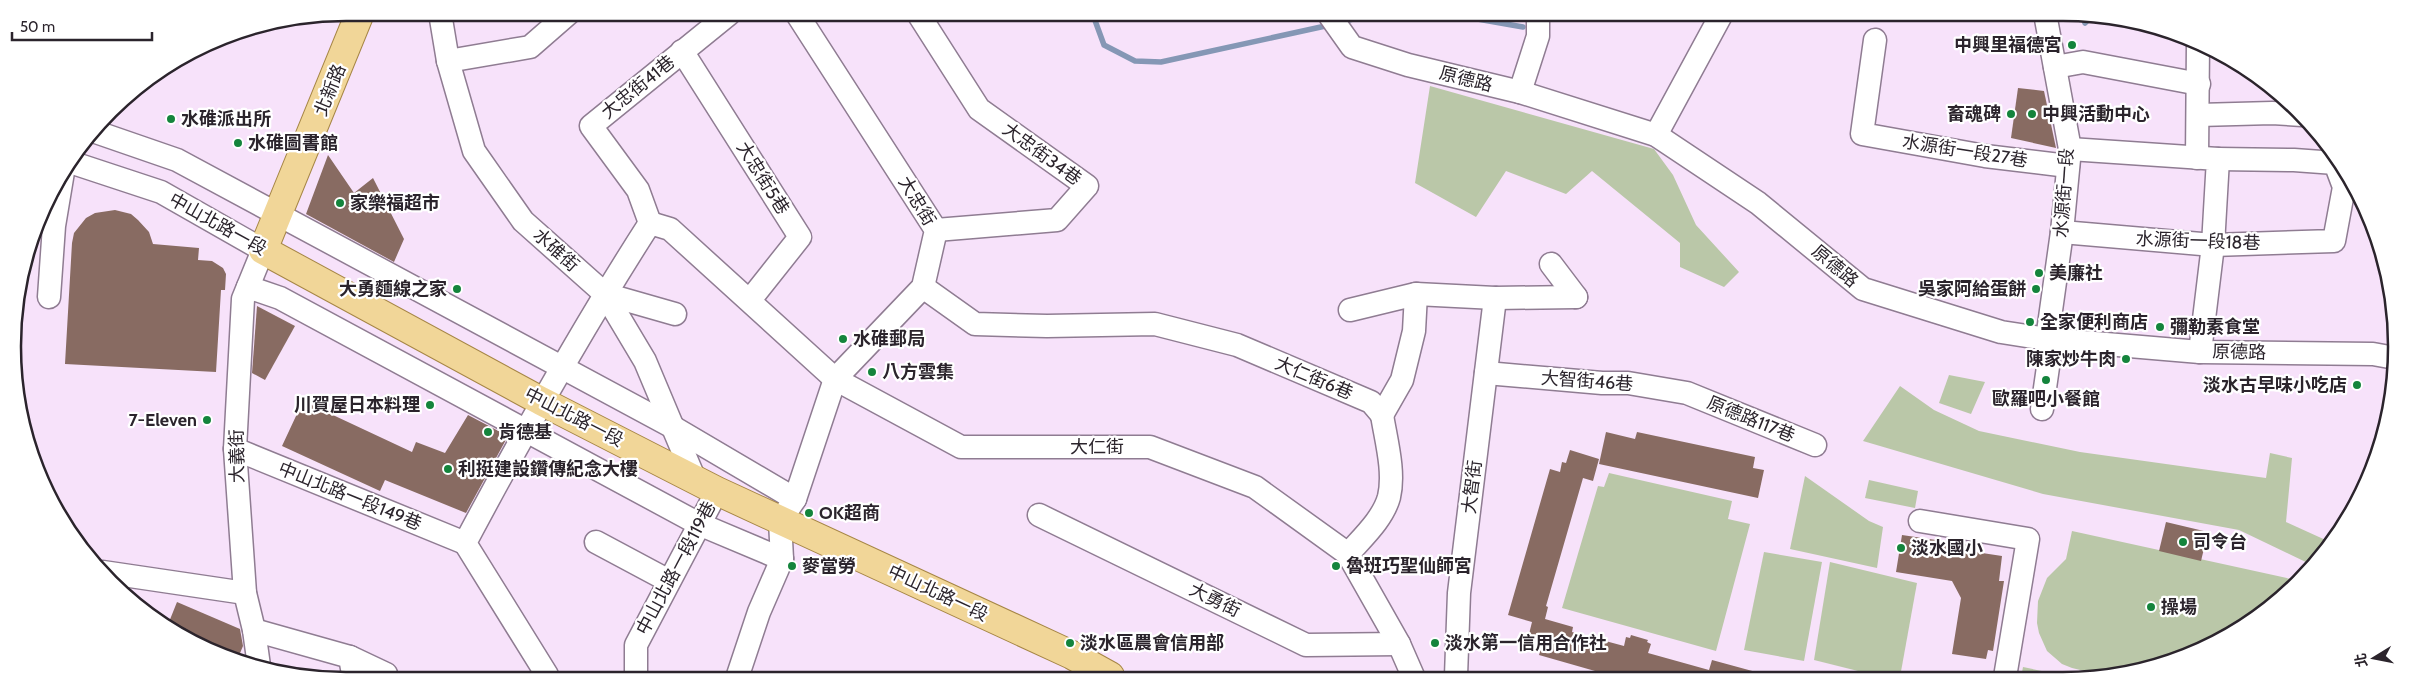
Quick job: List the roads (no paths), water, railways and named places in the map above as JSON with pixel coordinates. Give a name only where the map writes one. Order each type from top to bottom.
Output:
[{"type":"main road","name":"北新路","points":[[263,250],[279,215],[356,21]]},
{"type":"main road","name":"中山北路一段","points":[[263,250],[541,401],[706,486],[788,510],[1103,672]]},
{"type":"street","name":"水碓街","points":[[441,21],[448,61],[474,151],[523,221],[605,294],[645,361],[671,426],[706,486]]},
{"type":"street","points":[[448,61],[530,48],[560,21]]},
{"type":"street","name":"大忠街41巷","points":[[650,223],[638,190],[590,126],[720,21]]},
{"type":"street","name":"大忠街","points":[[802,21],[936,230],[923,287]]},
{"type":"street","name":"大忠街34巷","points":[[923,21],[979,108],[1086,186],[1057,220],[936,230]]},
{"type":"street","name":"原德路","points":[[1334,21],[1352,47],[1408,65],[1520,92],[1656,135],[1758,203],[1863,289],[2000,332],[2050,339],[2200,352],[2373,354],[2388,357]]},
{"type":"street","points":[[1520,92],[1538,36],[1538,21]]},
{"type":"street","points":[[1656,135],[1718,21]]},
{"type":"street","name":"水源街一段","points":[[2042,408],[2069,158],[2056,67],[2046,21]]},
{"type":"street","name":"水源街一段27巷","points":[[1875,40],[1862,134],[1985,156],[2294,160],[2331,163]]},
{"type":"street","name":"大忠街5巷","points":[[682,51],[800,237],[750,300]]},
{"type":"street","points":[[2198,51],[2199,115],[2208,159],[2212,245],[2200,352]]},
{"type":"street","points":[[2056,67],[2083,62],[2199,84]]},
{"type":"street","points":[[2199,115],[2289,114]]},
{"type":"street","points":[[101,134],[177,160],[671,426],[788,510]]},
{"type":"street","name":"中山北路一段","points":[[77,164],[161,192],[263,250]]},
{"type":"street","name":"水源街一段27巷","points":[[2334,241],[2344,187],[2341,179]]},
{"type":"street","points":[[546,672],[464,543],[541,401],[650,223],[670,229],[750,300],[835,380]]},
{"type":"street","points":[[46,225],[49,297]]},
{"type":"street","name":"水源街一段18巷","points":[[2062,232],[2212,245],[2334,241]]},
{"type":"street","name":"大義街","points":[[258,660],[254,630],[244,593],[234,449],[243,299],[263,250]]},
{"type":"street","points":[[1350,310],[1416,294],[1495,298],[1576,297],[1551,264]]},
{"type":"street","points":[[248,287],[280,298],[699,524],[782,559]]},
{"type":"street","points":[[739,672],[759,612],[782,559],[788,510],[835,380],[923,287]]},
{"type":"street","name":"大仁街6巷","points":[[923,287],[975,324],[1047,326],[1155,324],[1237,345],[1371,402],[1382,415]]},
{"type":"street","points":[[605,294],[675,314]]},
{"type":"street","points":[[1348,554],[1376,521],[1389,497],[1390,472],[1382,415],[1402,380],[1414,331],[1416,294]]},
{"type":"street","name":"大智街","points":[[1456,672],[1459,593],[1495,298]]},
{"type":"street","name":"大智街46巷","points":[[1486,373],[1602,383],[1628,383],[1687,393]]},
{"type":"street","name":"大仁街","points":[[835,380],[961,447],[1150,447],[1255,487],[1348,554],[1399,644],[1410,672]]},
{"type":"street","name":"原德路117巷","points":[[1687,393],[1815,445]]},
{"type":"street","name":"中山北路一段149巷","points":[[234,449],[464,543]]},
{"type":"street","name":"中山北路一段119巷","points":[[636,672],[636,645],[699,524],[706,486]]},
{"type":"street","name":"大勇街","points":[[1039,515],[1306,645],[1399,644]]},
{"type":"street","points":[[1920,521],[2028,539],[2006,672]]},
{"type":"street","points":[[596,542],[670,580]]},
{"type":"street","points":[[115,574],[244,593]]},
{"type":"street","points":[[254,630],[351,666],[377,672]]},
{"type":"waterway","points":[[1095,21],[1104,45],[1135,61],[1161,62],[1330,25]]},
{"type":"waterway","points":[[1341,22],[1345,21]]},
{"type":"waterway","points":[[1489,21],[1523,27]]},
{"type":"place","name":"中興里福德宮","points":[[2072,45]]},
{"type":"place","name":"畜魂碑","points":[[2011,114]]},
{"type":"place","name":"中興活動中心","points":[[2032,114]]},
{"type":"place","name":"水碓派出所","points":[[171,119]]},
{"type":"place","name":"水碓圖書館","points":[[238,143]]},
{"type":"place","name":"家樂福超市","points":[[340,203]]},
{"type":"place","name":"美廉社","points":[[2039,273]]},
{"type":"place","name":"大勇麵線之家","points":[[457,289]]},
{"type":"place","name":"吳家阿給蛋餅","points":[[2036,289]]},
{"type":"place","name":"全家便利商店","points":[[2030,322]]},
{"type":"place","name":"彌勒素食堂","points":[[2160,327]]},
{"type":"place","name":"水碓郵局","points":[[843,339]]},
{"type":"place","name":"陳家炒牛肉","points":[[2126,359]]},
{"type":"place","name":"八方雲集","points":[[872,372]]},
{"type":"place","name":"歐羅吧小餐館","points":[[2046,380]]},
{"type":"place","name":"淡水古早味小吃店","points":[[2357,385]]},
{"type":"place","name":"川賀屋日本料理","points":[[430,405]]},
{"type":"place","name":"7-Eleven","points":[[207,420]]},
{"type":"place","name":"肯德基","points":[[488,432]]},
{"type":"place","name":"利挺建設鑽傳紀念大樓","points":[[448,469]]},
{"type":"place","name":"OK超商","points":[[809,513]]},
{"type":"place","name":"司令台","points":[[2183,542]]},
{"type":"place","name":"淡水國小","points":[[1901,548]]},
{"type":"place","name":"麥當勞","points":[[792,566]]},
{"type":"place","name":"魯班巧聖仙師宮","points":[[1336,566]]},
{"type":"place","name":"操場","points":[[2151,607]]},
{"type":"place","name":"淡水區農會信用部","points":[[1070,643]]},
{"type":"place","name":"淡水第一信用合作社","points":[[1435,643]]}]
